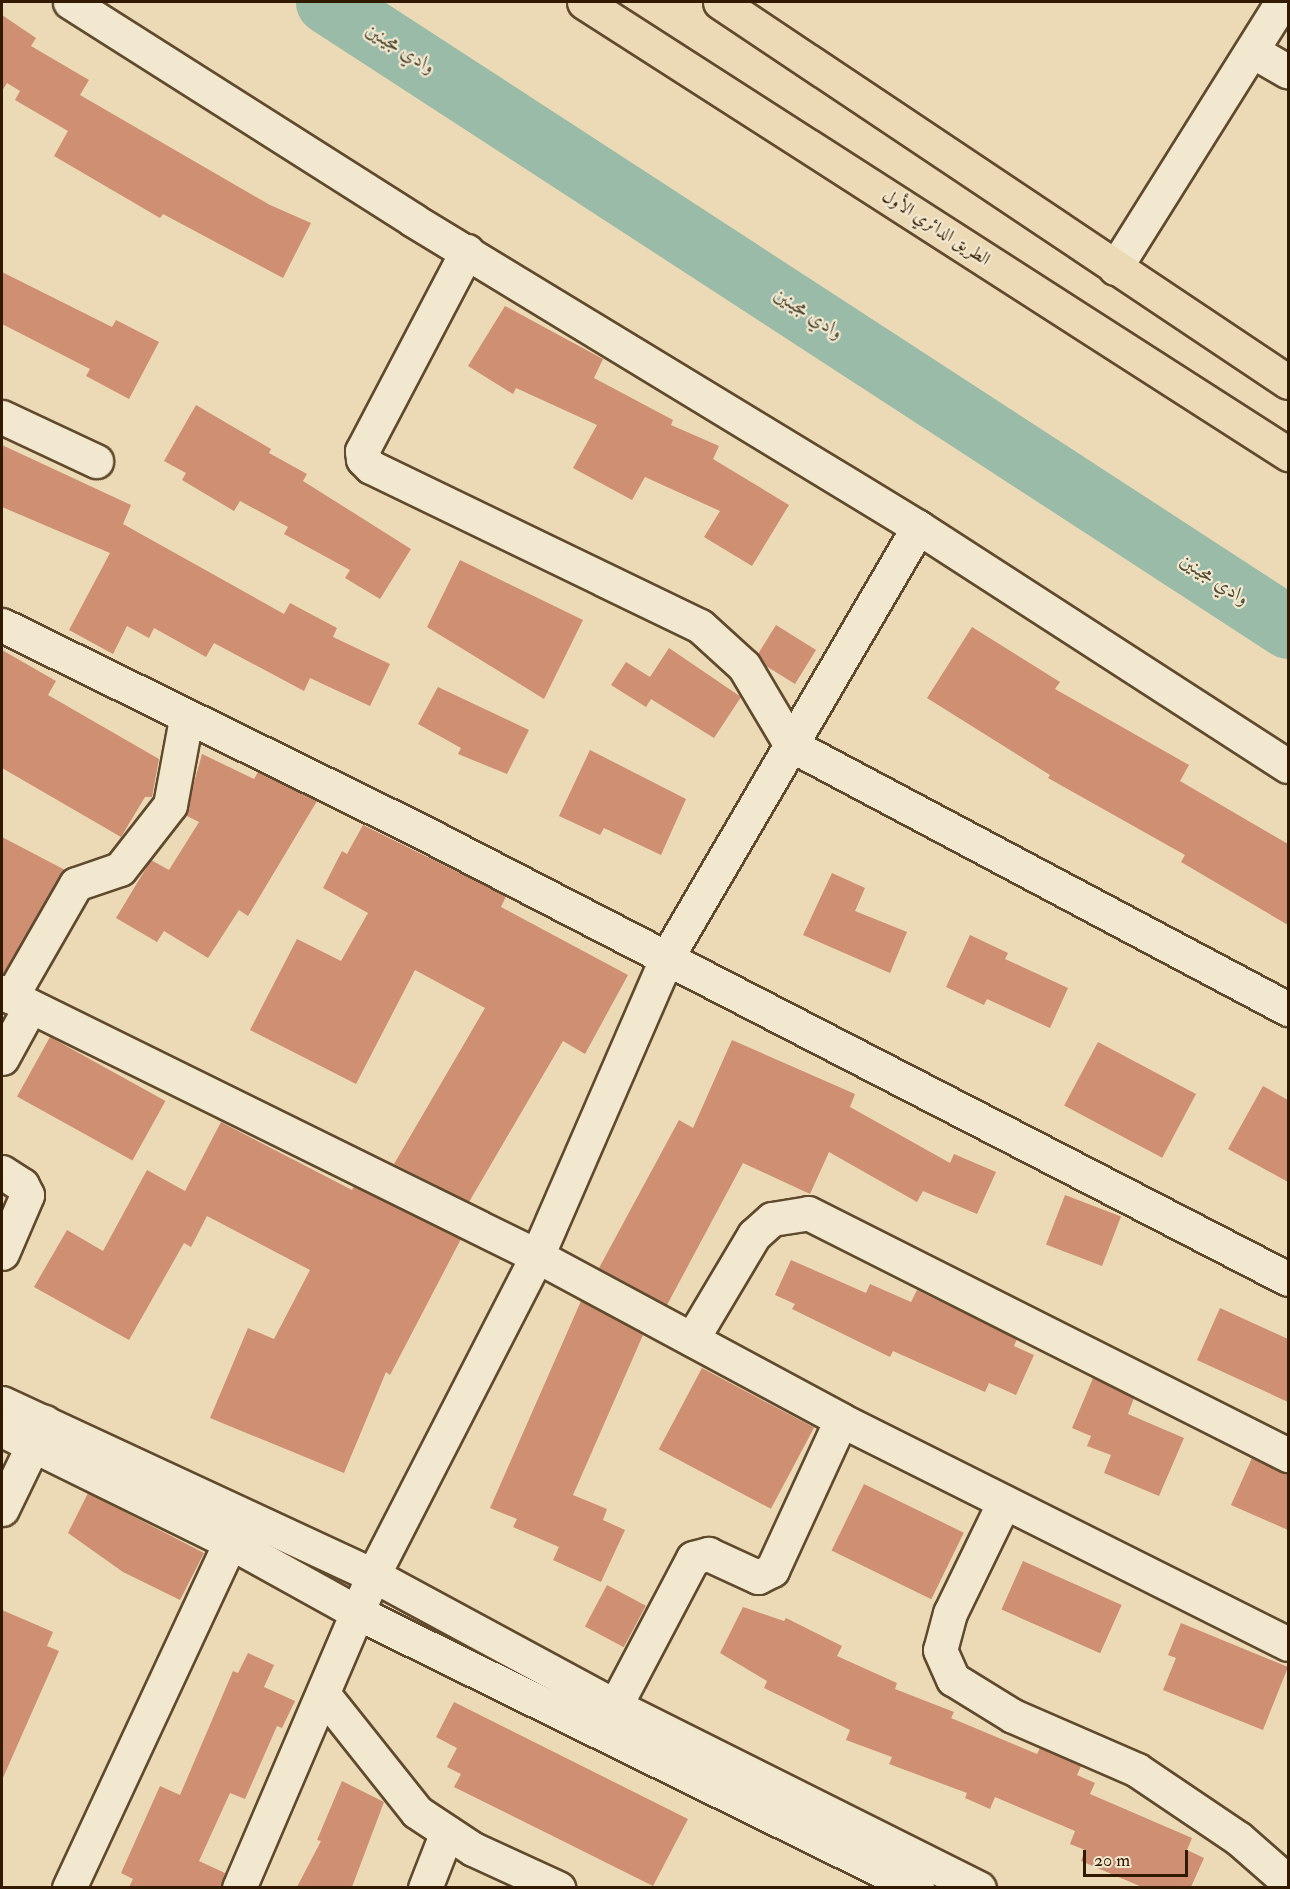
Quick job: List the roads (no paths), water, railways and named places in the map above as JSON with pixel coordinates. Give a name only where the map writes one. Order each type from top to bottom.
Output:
[{"type":"highway","name":"الطريق الدائري الأول","points":[[584,2],[1288,454]]},
{"type":"highway","points":[[720,2],[1288,382]]},
{"type":"street","points":[[70,2],[466,251],[918,527],[1288,766]]},
{"type":"street","points":[[1115,268],[1254,52],[1282,2]]},
{"type":"street","points":[[1254,52],[1288,72]]},
{"type":"street","points":[[466,251],[362,451],[363,459],[700,626],[744,666],[791,745],[1288,1009]]},
{"type":"street","points":[[2,417],[96,461]]},
{"type":"street","points":[[239,1887],[360,1614],[374,1575],[537,1256],[668,957],[918,527]]},
{"type":"street","points":[[2,625],[186,719],[668,957],[1288,1280]]},
{"type":"street","points":[[2,1058],[14,999],[75,884],[120,869],[170,805],[186,719]]},
{"type":"street","points":[[14,999],[537,1256],[842,1420],[1288,1644]]},
{"type":"street","points":[[2,1172],[22,1185],[27,1195],[2,1252]]},
{"type":"street","points":[[692,1339],[754,1235],[772,1219],[808,1213],[1288,1455]]},
{"type":"street","points":[[2,1403],[38,1434],[360,1614],[917,1887]]},
{"type":"street","points":[[615,1706],[693,1558],[708,1554],[758,1577],[772,1570],[842,1420]]},
{"type":"street","points":[[2,1430],[38,1434],[374,1575],[615,1706],[979,1887]]},
{"type":"street","points":[[2,1509],[38,1434]]},
{"type":"street","points":[[1004,1502],[950,1613],[940,1650],[953,1679],[1013,1716],[1137,1770],[1238,1838],[1288,1882]]},
{"type":"street","points":[[69,1887],[230,1542]]},
{"type":"street","points":[[324,1695],[417,1812],[473,1849],[558,1887]]},
{"type":"street","points":[[425,1887],[447,1832]]},
{"type":"waterway","name":"وادي مجينين","points":[[327,2],[1288,627]]}]
